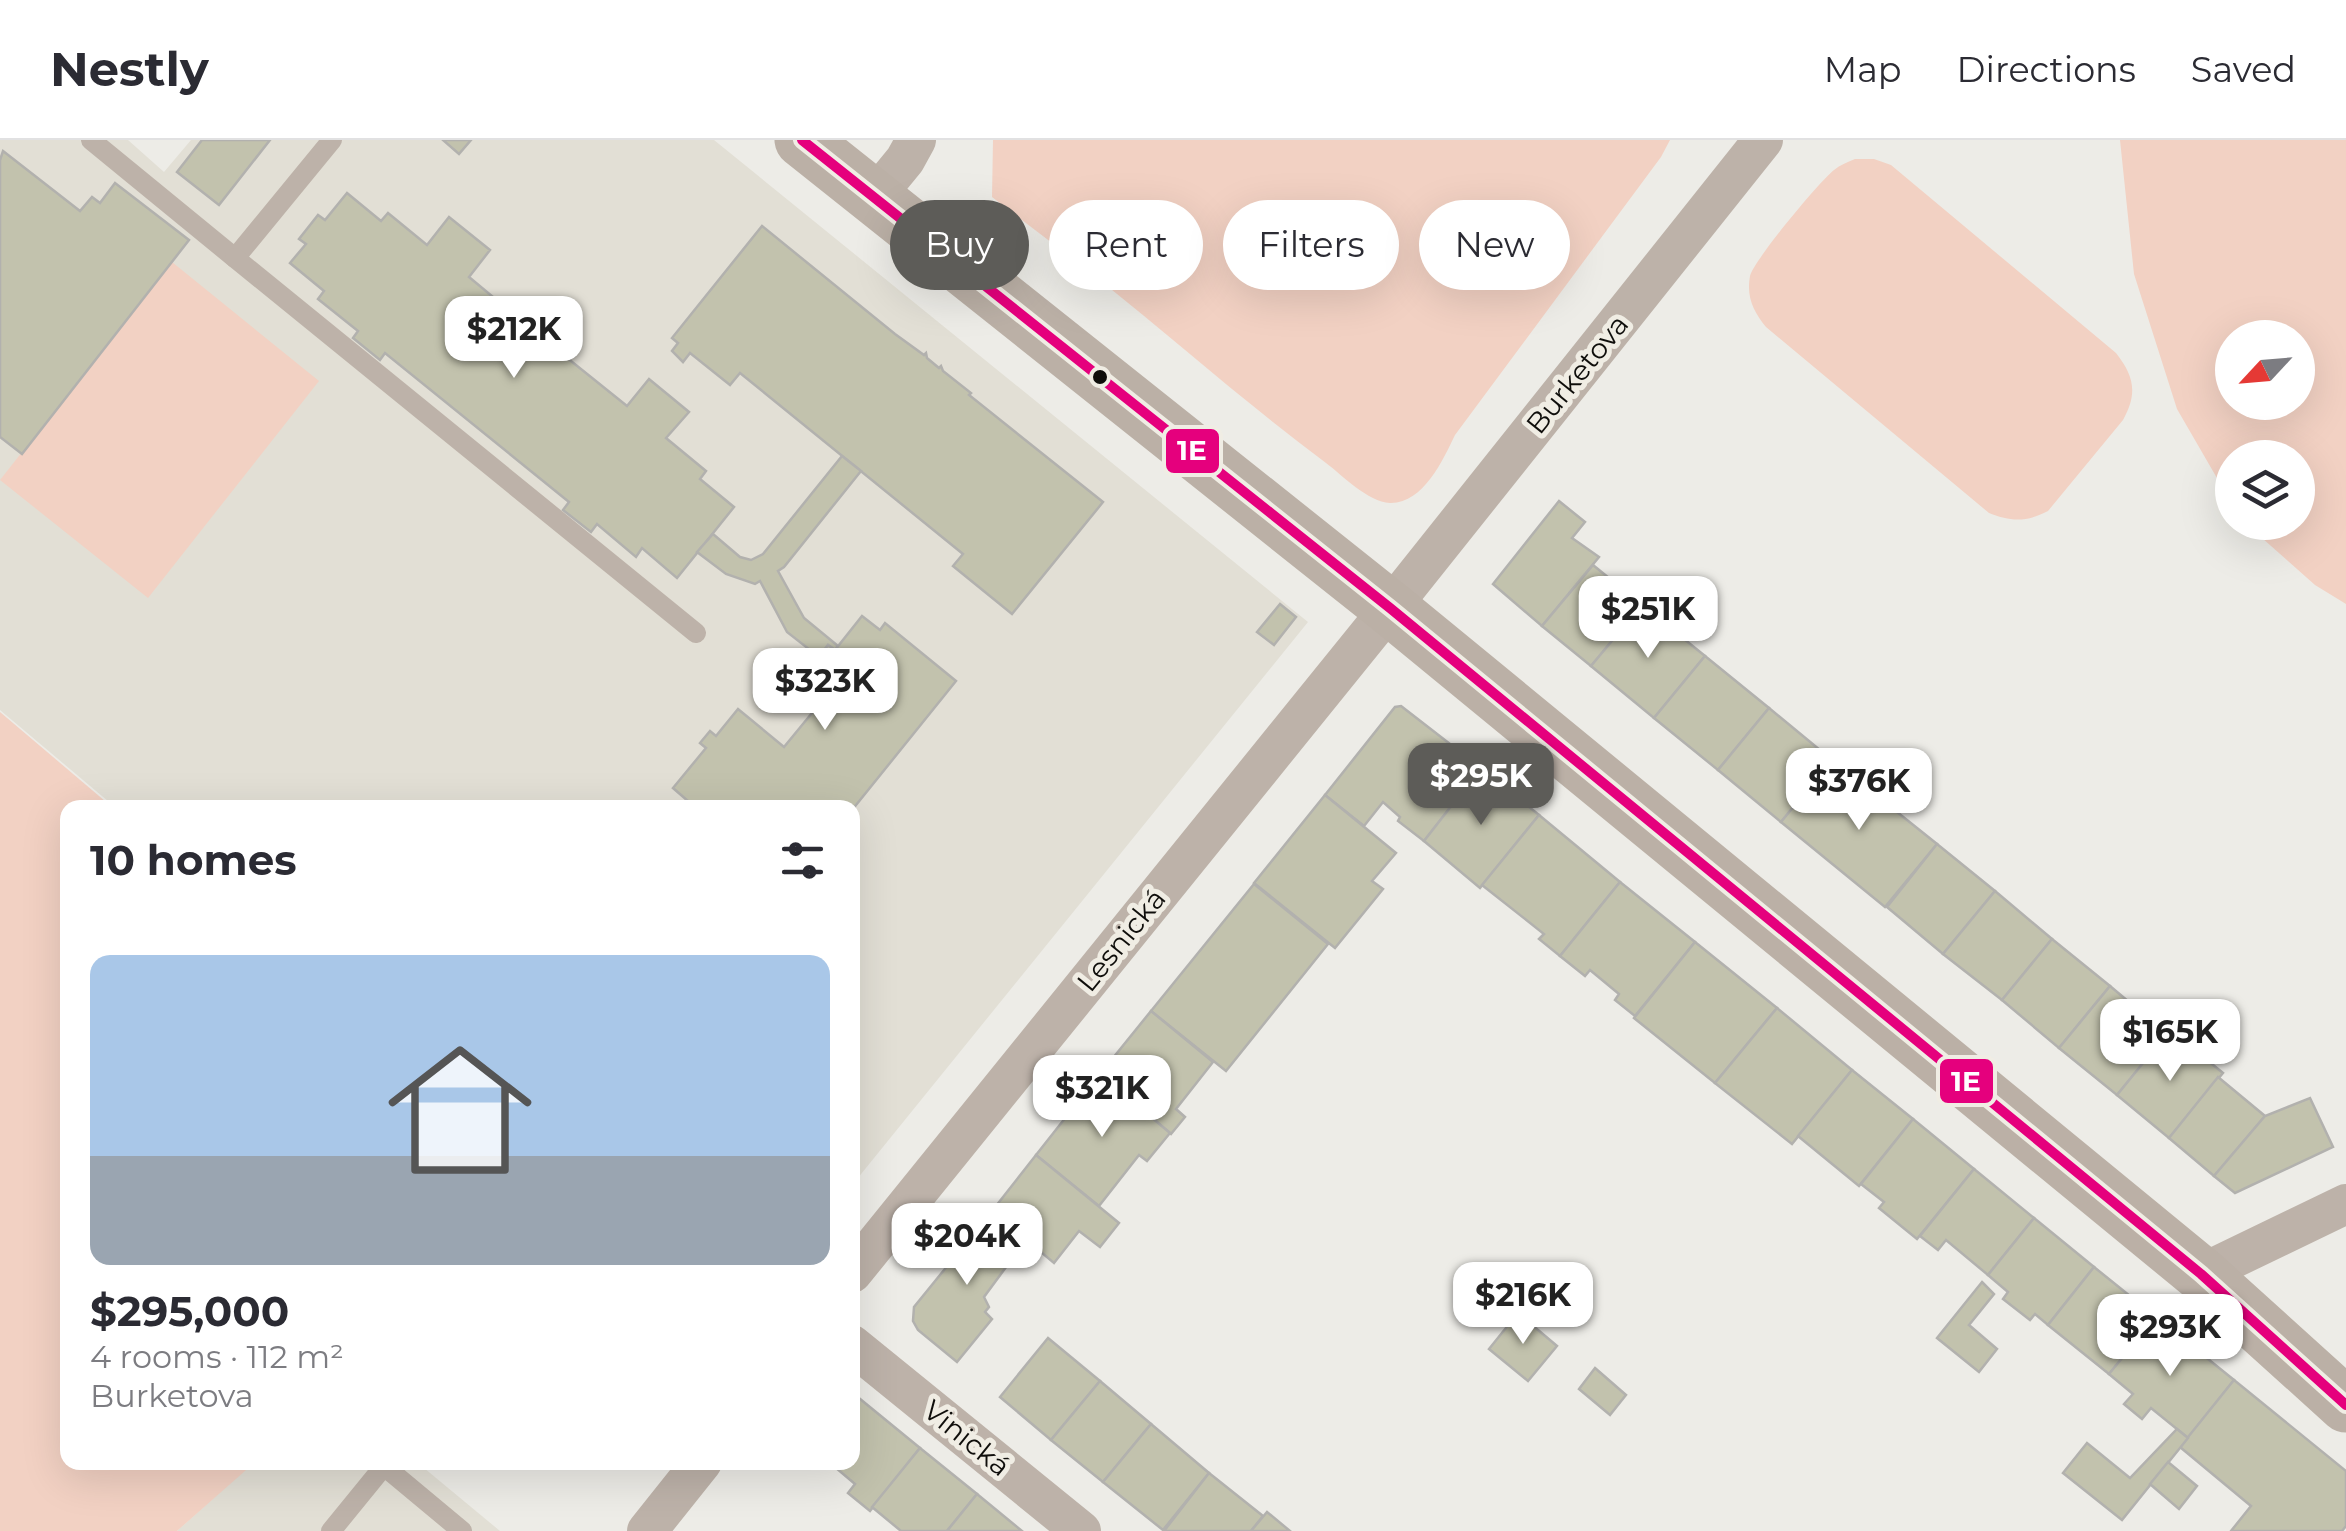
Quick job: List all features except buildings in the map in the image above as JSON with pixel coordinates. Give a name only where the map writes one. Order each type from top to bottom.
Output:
[{"type":"main road","points":[[802,140],[1390,608],[2201,1274],[2346,1406]]},
{"type":"street","points":[[873,200],[916,140]]},
{"type":"street","name":"Burketova","points":[[1390,608],[1763,140]]},
{"type":"street","name":"Lesnická","points":[[860,1262],[1390,608]]},
{"type":"street","points":[[2201,1274],[2346,1204]]},
{"type":"street","name":"Vinická","points":[[860,1352],[1081,1531]]},
{"type":"street","points":[[648,1531],[696,1470]]},
{"type":"lane","points":[[91,140],[696,633]]},
{"type":"lane","points":[[235,258],[332,140]]},
{"type":"lane","points":[[331,1531],[381,1470]]},
{"type":"lane","points":[[389,1470],[462,1531]]},
{"type":"shaded area","points":[[0,140],[128,140],[164,172],[191,140],[714,140],[890,283],[890,290],[899,290],[1308,622],[860,1175],[860,800],[107,800],[0,710]]},
{"type":"shaded area","points":[[993,140],[1670,140],[1570,280],[1570,200],[1419,200],[1419,290],[1562,290],[1455,435],[1422,489],[1390,503],[1356,487],[1112,290],[1203,290],[1203,200],[1049,200],[1049,241],[1029,226],[1029,200],[992,197]]},
{"type":"shaded area","points":[[2120,140],[2346,140],[2346,604],[2315,585],[2264,540],[2315,540],[2315,440],[2215,440],[2215,475],[2177,409],[2134,274]]},
{"type":"shaded area","points":[[1855,159],[1874,159],[1891,165],[2116,353],[2127,369],[2132,393],[2123,420],[2048,511],[2019,520],[1989,513],[1766,327],[1755,310],[1749,291],[1754,267],[1826,177]]},
{"type":"shaded area","points":[[172,262],[319,381],[148,598],[0,480]]},
{"type":"shaded area","points":[[0,712],[104,800],[60,800],[60,1470],[246,1470],[177,1531],[0,1531]]},
{"type":"shaded area","points":[[245,1470],[426,1470],[500,1531],[177,1531]]},
{"type":"transit line","name":"1E","points":[[802,140],[1390,608],[2201,1274],[2346,1405]]}]
